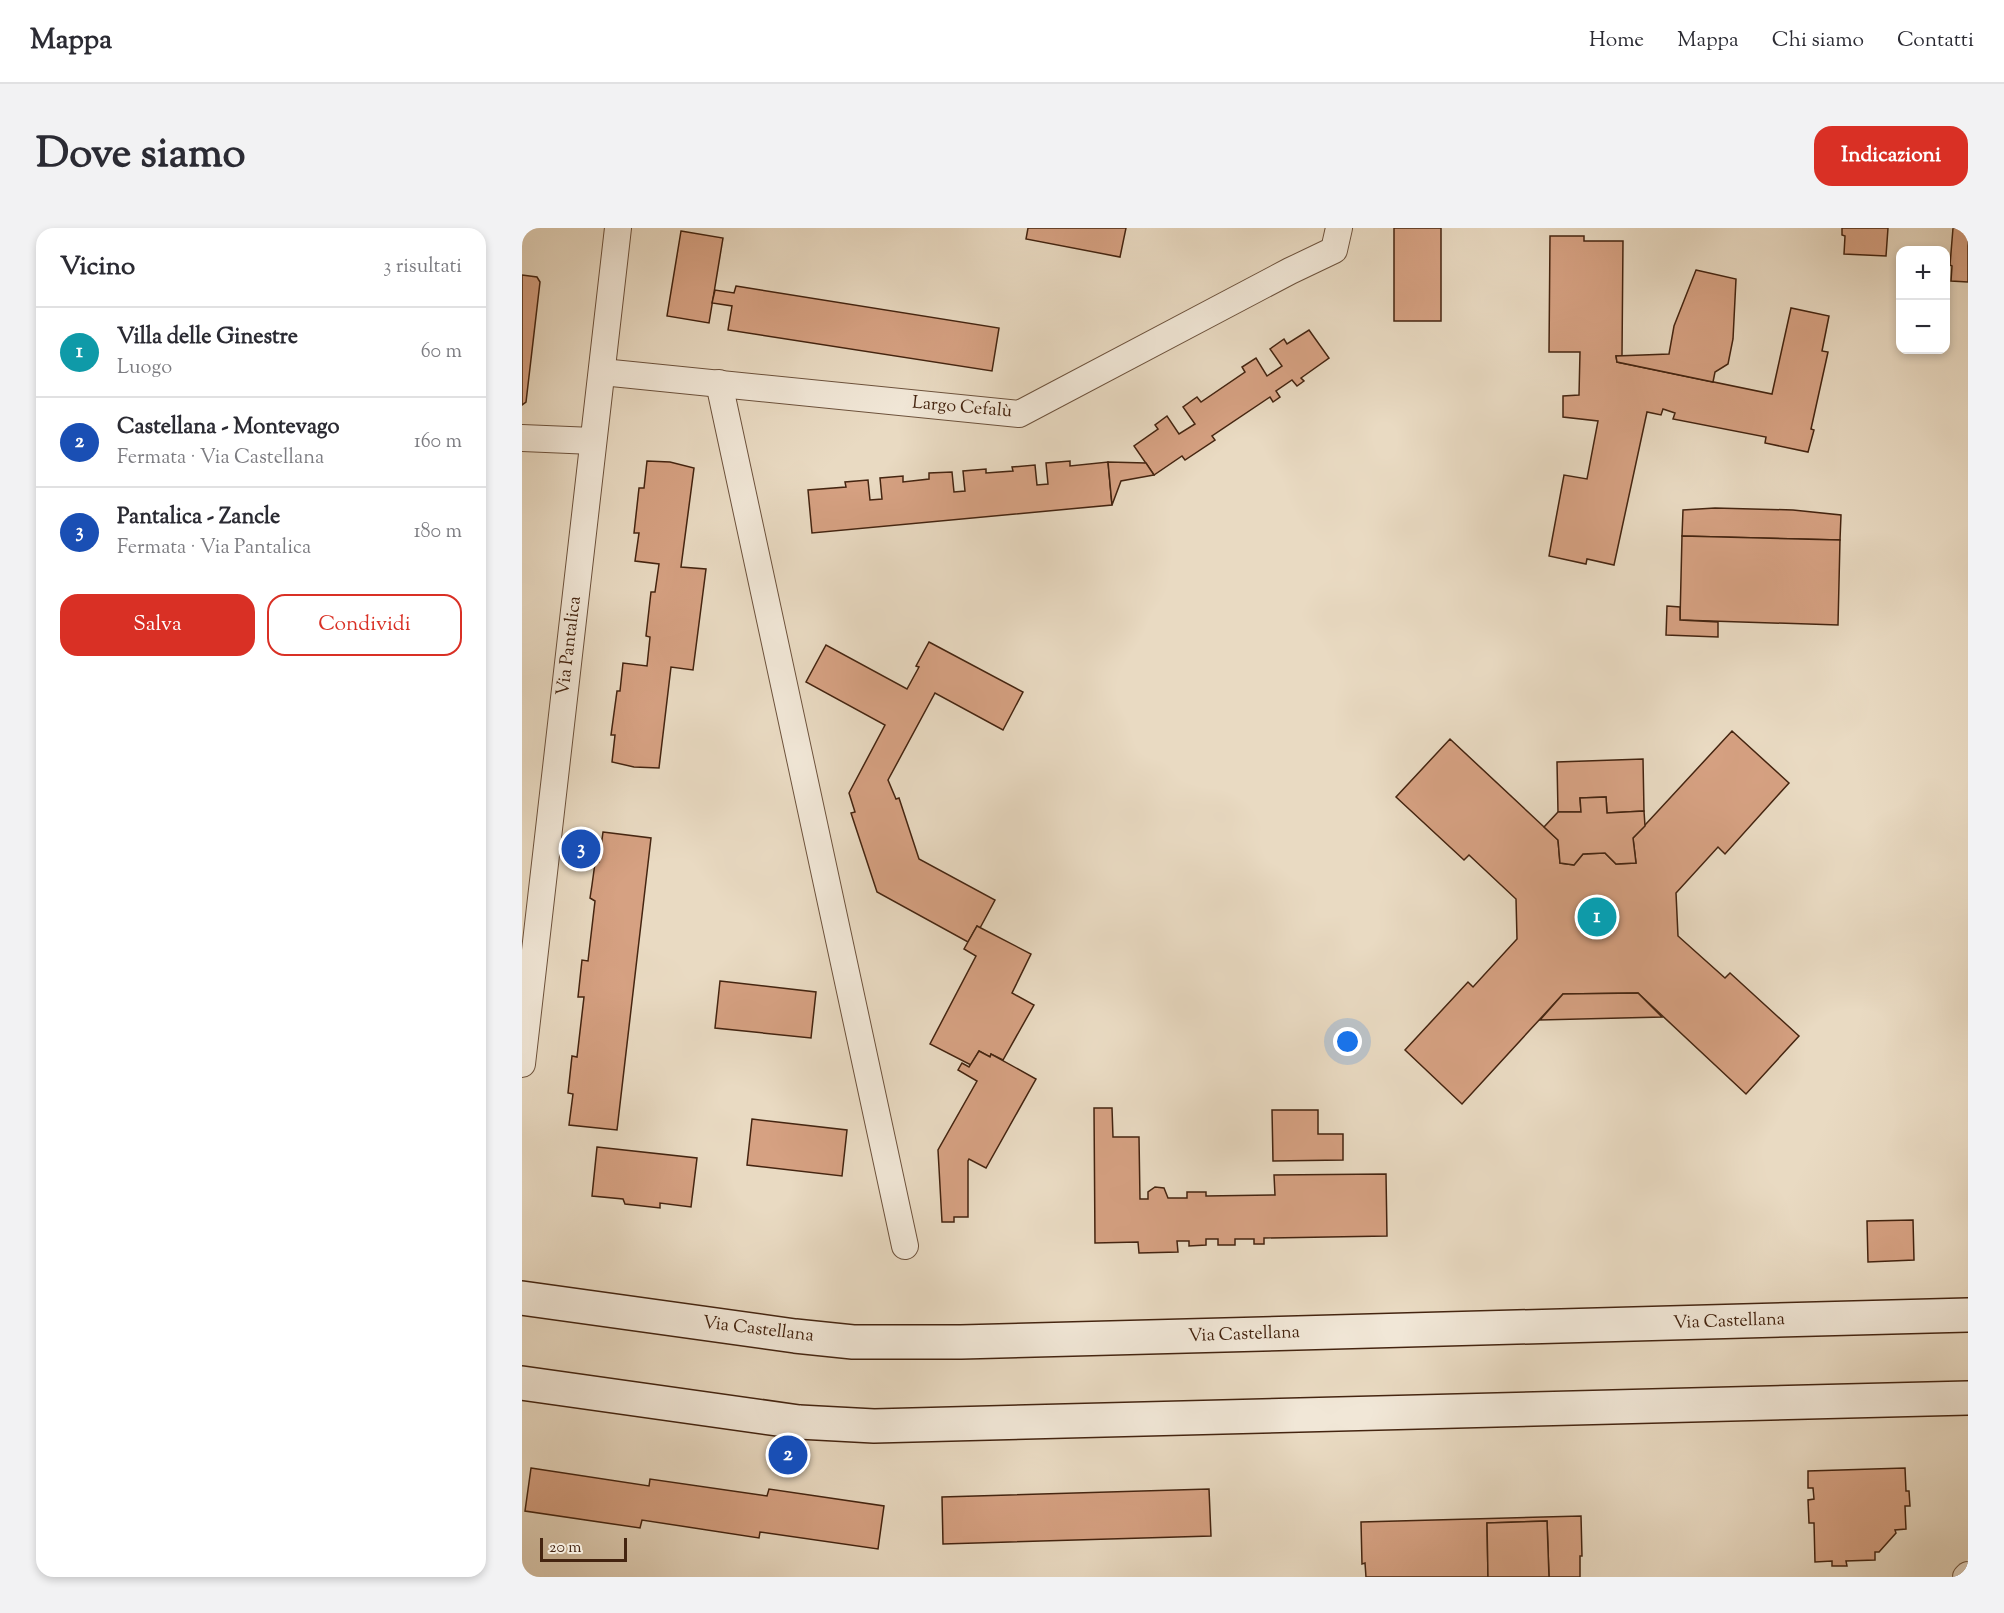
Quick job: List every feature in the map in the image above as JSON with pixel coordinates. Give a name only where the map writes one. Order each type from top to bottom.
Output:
[{"type":"main road","name":"Via Castellana","points":[[522,1298],[795,1336],[899,1342],[974,1342],[1968,1315]]},
{"type":"main road","points":[[522,1383],[799,1422],[874,1426],[1968,1398]]},
{"type":"street","name":"Via Pantalica","points":[[522,1064],[618,228]]},
{"type":"street","name":"Largo Cefalù","points":[[602,372],[1019,414],[1334,250],[1339,228]]},
{"type":"street","points":[[719,383],[905,1246]]},
{"type":"street","points":[[522,438],[593,441]]},
{"type":"building","points":[[1028,228],[1126,228],[1120,257],[1026,239]]},
{"type":"building","points":[[1394,228],[1441,228],[1441,321],[1394,321]]},
{"type":"building","points":[[1842,228],[1888,228],[1886,256],[1844,254],[1845,236],[1842,235]]},
{"type":"building","points":[[1953,228],[1968,228],[1968,282],[1951,281],[1952,266],[1950,265]]},
{"type":"building","points":[[681,231],[723,238],[709,323],[667,316]]},
{"type":"building","points":[[1550,236],[1584,236],[1584,241],[1623,241],[1622,356],[1616,356],[1617,362],[1772,394],[1791,308],[1829,316],[1822,351],[1828,352],[1808,452],[1765,443],[1766,437],[1673,419],[1675,413],[1663,409],[1661,415],[1647,412],[1614,565],[1587,559],[1586,564],[1549,556],[1564,475],[1587,479],[1598,421],[1563,417],[1563,396],[1579,395],[1580,352],[1549,352]]},
{"type":"building","points":[[1696,270],[1736,279],[1733,339],[1728,364],[1715,372],[1713,382],[1617,362],[1616,356],[1669,354],[1674,326]]},
{"type":"building","points":[[522,275],[537,277],[540,282],[526,402],[522,405]]},
{"type":"building","points":[[736,286],[999,328],[992,371],[728,330],[732,306],[712,303],[715,290],[734,293]]},
{"type":"building","points":[[1309,330],[1329,358],[1301,378],[1304,381],[1297,386],[1292,380],[1276,391],[1280,397],[1273,402],[1270,397],[1212,436],[1215,440],[1185,460],[1182,456],[1154,475],[1134,446],[1158,429],[1155,425],[1167,416],[1179,434],[1195,424],[1183,407],[1197,397],[1201,402],[1245,372],[1242,367],[1256,358],[1267,376],[1282,366],[1270,349],[1284,339],[1287,344]]},
{"type":"building","points":[[647,461],[670,462],[694,468],[681,567],[706,569],[693,670],[671,667],[659,768],[634,767],[612,762],[615,735],[611,735],[623,663],[647,666],[650,637],[646,636],[651,592],[655,592],[659,564],[635,561],[639,533],[634,533],[639,488],[644,488]]},
{"type":"building","points":[[1070,461],[1070,466],[1108,462],[1112,505],[812,533],[808,490],[846,487],[845,482],[868,480],[870,500],[882,499],[880,478],[903,476],[903,482],[929,479],[929,473],[952,472],[954,492],[965,491],[963,471],[986,469],[986,473],[1013,471],[1012,467],[1035,465],[1037,485],[1048,484],[1046,463]]},
{"type":"building","points":[[1108,462],[1146,463],[1154,475],[1121,481],[1112,505]]},
{"type":"building","points":[[1715,508],[1793,510],[1841,515],[1840,540],[1682,536],[1683,510]]},
{"type":"building","points":[[1682,536],[1840,540],[1838,625],[1680,620]]},
{"type":"building","points":[[1667,606],[1680,607],[1680,620],[1718,622],[1718,637],[1666,635]]},
{"type":"building","points":[[929,642],[1023,692],[1003,730],[935,693],[888,780],[896,799],[899,798],[919,859],[995,900],[980,928],[977,926],[968,942],[877,892],[851,813],[855,812],[849,793],[885,725],[806,682],[826,645],[907,689]]},
{"type":"building","points":[[1732,731],[1789,783],[1725,854],[1718,847],[1676,893],[1678,936],[1725,978],[1730,973],[1799,1036],[1746,1094],[1638,993],[1563,994],[1462,1104],[1405,1050],[1468,982],[1473,987],[1517,939],[1516,899],[1469,855],[1464,860],[1396,797],[1450,739],[1558,840],[1560,863],[1574,865],[1583,854],[1605,853],[1616,864],[1636,863],[1633,838]]},
{"type":"building","points":[[1643,759],[1644,811],[1607,813],[1606,797],[1580,798],[1581,812],[1558,812],[1557,762]]},
{"type":"building","points":[[1606,797],[1607,813],[1644,811],[1645,826],[1633,838],[1636,863],[1616,864],[1605,853],[1583,854],[1574,865],[1560,863],[1558,840],[1544,827],[1558,812],[1581,812],[1580,798]]},
{"type":"building","points":[[603,832],[651,838],[617,1130],[569,1125],[573,1094],[568,1093],[572,1056],[577,1057],[584,997],[578,997],[582,960],[588,961],[595,901],[590,898],[595,863],[599,862]]},
{"type":"building","points":[[977,926],[1031,954],[1012,993],[1034,1005],[1003,1060],[979,1051],[971,1065],[930,1044],[976,956],[964,949]]},
{"type":"building","points":[[720,981],[816,992],[811,1038],[715,1028]]},
{"type":"building","points":[[1638,993],[1662,1017],[1540,1020],[1563,994]]},
{"type":"building","points":[[979,1051],[990,1057],[991,1054],[1036,1079],[986,1168],[969,1159],[968,1161],[968,1217],[954,1217],[954,1222],[942,1222],[938,1150],[977,1081],[958,1070],[962,1063],[969,1067]]},
{"type":"building","points":[[1094,1108],[1112,1108],[1113,1137],[1139,1137],[1140,1199],[1148,1199],[1148,1192],[1155,1187],[1164,1188],[1168,1198],[1187,1198],[1187,1192],[1206,1192],[1206,1196],[1275,1195],[1274,1175],[1386,1174],[1387,1236],[1264,1238],[1264,1244],[1254,1244],[1254,1239],[1235,1239],[1235,1245],[1218,1245],[1218,1239],[1206,1239],[1206,1245],[1189,1246],[1189,1241],[1177,1241],[1178,1252],[1139,1253],[1138,1242],[1095,1243]]},
{"type":"building","points":[[1272,1110],[1318,1110],[1318,1134],[1343,1134],[1343,1160],[1273,1161]]},
{"type":"building","points":[[752,1119],[847,1130],[842,1176],[747,1165]]},
{"type":"building","points":[[597,1147],[697,1158],[691,1207],[660,1203],[660,1208],[625,1204],[623,1199],[592,1196]]},
{"type":"building","points":[[1913,1220],[1914,1260],[1868,1262],[1867,1221]]},
{"type":"building","points":[[531,1468],[649,1486],[650,1479],[767,1496],[769,1489],[884,1506],[878,1549],[760,1532],[759,1538],[642,1520],[640,1528],[525,1511]]},
{"type":"building","points":[[1905,1468],[1906,1491],[1909,1491],[1910,1506],[1905,1506],[1906,1529],[1895,1530],[1896,1533],[1879,1552],[1875,1552],[1875,1560],[1846,1561],[1847,1566],[1832,1566],[1832,1561],[1815,1562],[1814,1523],[1809,1523],[1808,1500],[1814,1499],[1813,1488],[1808,1488],[1808,1471]]},
{"type":"building","points":[[1209,1489],[1211,1536],[943,1544],[942,1497]]},
{"type":"building","points":[[1581,1516],[1580,1577],[1549,1577],[1547,1521],[1487,1523],[1488,1577],[1366,1577],[1365,1563],[1362,1564],[1361,1522]]},
{"type":"building","points":[[1547,1521],[1549,1577],[1488,1577],[1487,1523]]},
{"type":"place","name":"Pantalica - Zancle","points":[[581,849]]},
{"type":"place","name":"Villa delle Ginestre","points":[[1597,917]]},
{"type":"place","name":"Castellana - Montevago","points":[[788,1455]]}]
